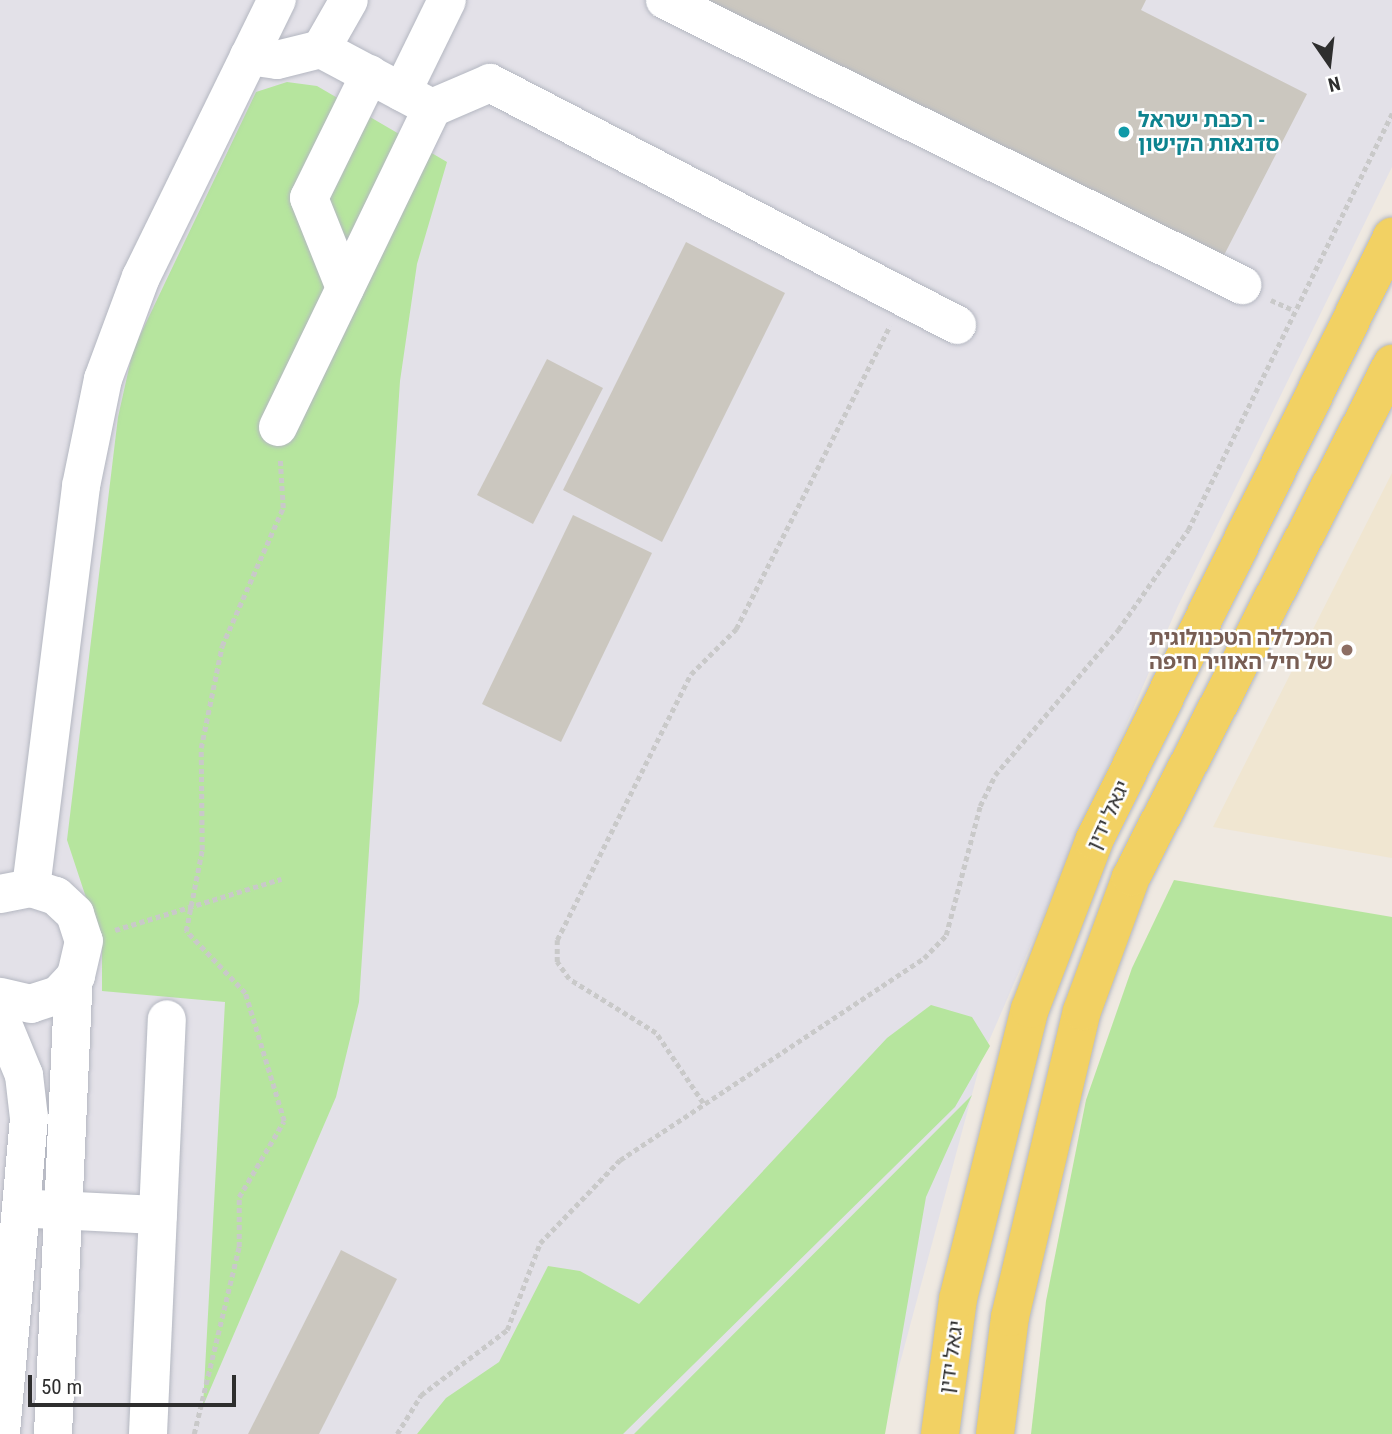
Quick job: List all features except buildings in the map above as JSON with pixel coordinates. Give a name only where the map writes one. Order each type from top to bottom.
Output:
[{"type":"main road","name":"יגאל ידין","points":[[940,1434],[958,1298],[1030,1009],[1094,841],[1392,237]]},
{"type":"main road","points":[[995,1434],[1010,1317],[1082,1011],[1126,890],[1392,364]]},
{"type":"street","points":[[0,1017],[19,1059],[28,1104],[1,1430],[53,1432],[61,1210],[74,978],[85,941],[70,907],[15,891],[97,401],[141,277],[277,0]]},
{"type":"street","points":[[321,49],[349,0]]},
{"type":"street","points":[[278,427],[345,288],[402,92],[447,0]]},
{"type":"street","points":[[665,0],[1242,285]]},
{"type":"street","points":[[248,56],[277,60],[321,49],[402,92],[490,83],[903,300],[957,325]]},
{"type":"street","points":[[345,288],[309,198],[402,92]]},
{"type":"street","points":[[0,998],[40,1002],[74,978]]},
{"type":"street","points":[[148,1434],[167,1019]]},
{"type":"street","points":[[21,1208],[158,1215]]},
{"type":"street","points":[[5,1370],[55,1375]]},
{"type":"path","points":[[397,1434],[421,1395],[507,1330],[540,1243],[620,1160],[924,958],[946,935],[980,806],[995,775],[1118,630],[1188,530],[1392,113]]},
{"type":"path","points":[[703,1103],[656,1033],[569,979],[556,962],[557,940],[691,674],[736,629],[903,300]]},
{"type":"path","points":[[194,1434],[239,1247],[239,1197],[284,1121],[245,993],[186,931],[187,906],[201,849],[201,748],[222,646],[283,508],[278,427]]},
{"type":"path","points":[[85,941],[187,906],[281,879]]},
{"type":"shaded area","points":[[0,0],[1392,0],[1392,167],[1177,608],[982,1057],[881,1434],[0,1434]]},
{"type":"shaded area","name":"המכללה הטכנולוגית של חיל האוויר חיפה","points":[[1392,473],[1392,858],[1213,827]]},
{"type":"green space","points":[[287,82],[317,86],[447,162],[417,264],[400,381],[359,1002],[336,1097],[203,1406],[225,1002],[102,991],[102,946],[67,840],[118,417],[133,350],[256,92]]},
{"type":"green space","points":[[1174,880],[1392,917],[1392,1434],[1031,1434],[1046,1301],[1086,1100],[1132,968]]},
{"type":"green space","points":[[931,1005],[972,1017],[990,1046],[955,1107],[623,1434],[417,1434],[446,1398],[499,1362],[548,1266],[580,1271],[639,1304],[887,1038]]},
{"type":"green space","points":[[972,1095],[926,1197],[885,1434],[634,1434]]},
{"type":"place","name":"רכבת ישראל - סדנאות הקישון","points":[[1124,132]]},
{"type":"place","name":"המכללה הטכנולוגית של חיל האוויר חיפה","points":[[1347,650]]}]
